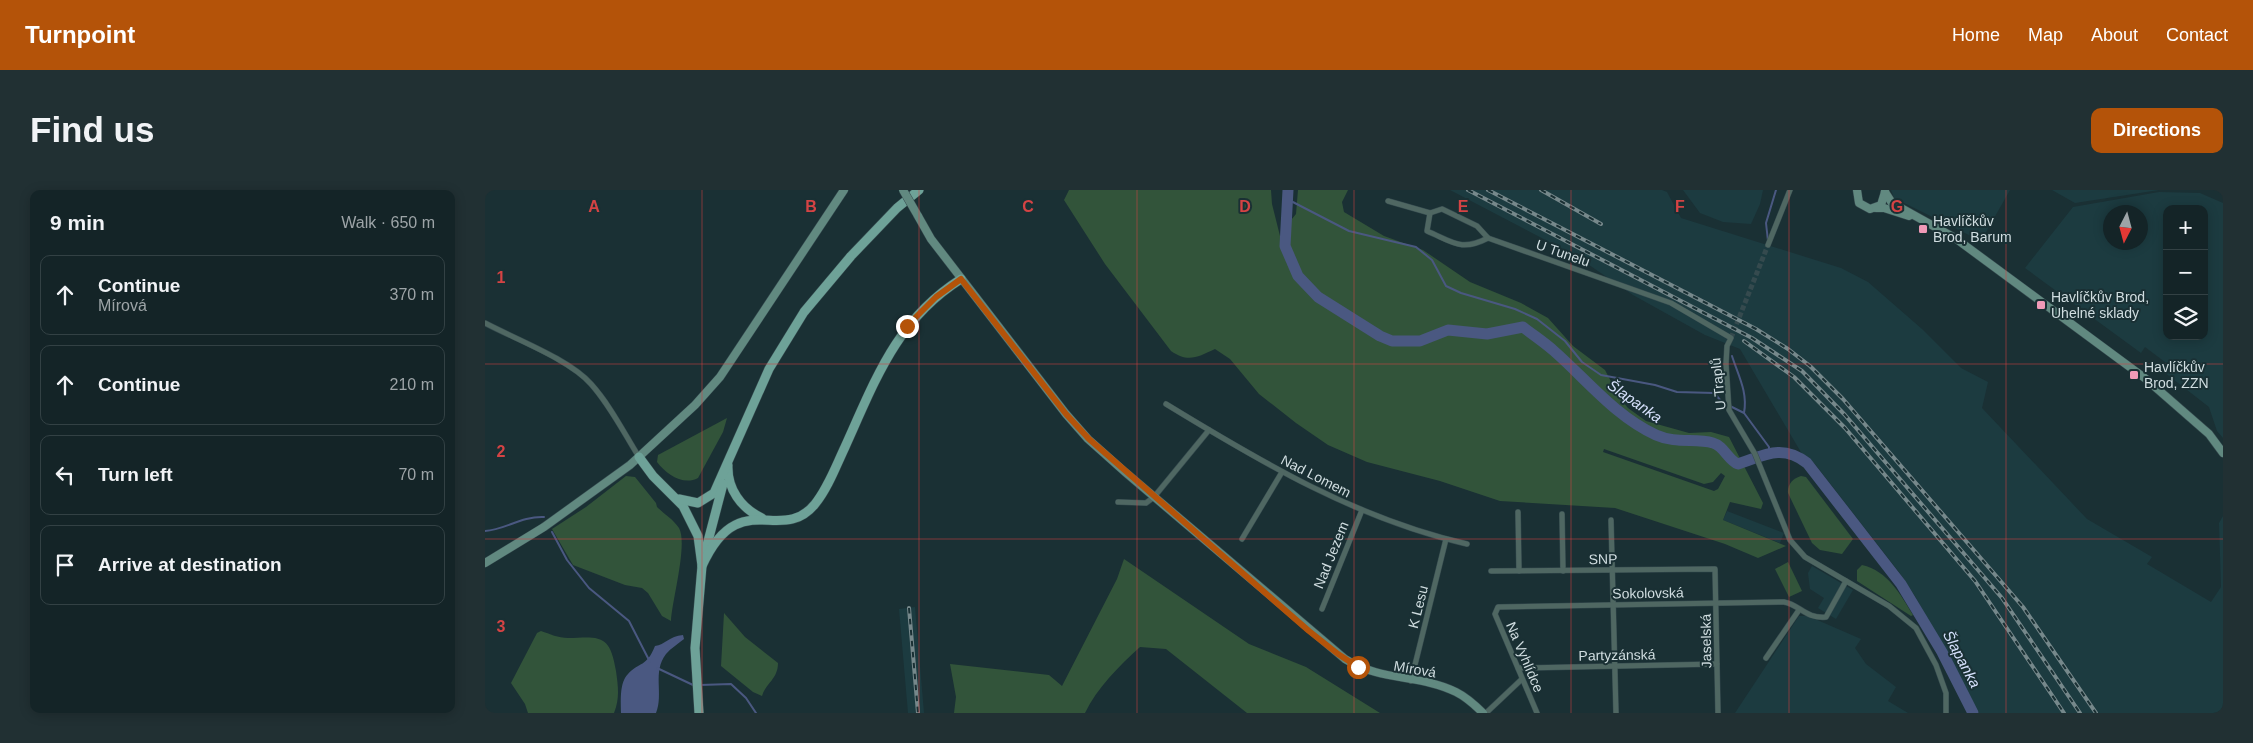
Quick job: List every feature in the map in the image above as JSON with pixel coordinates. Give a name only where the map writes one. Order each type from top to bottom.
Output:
[{"type":"main road","points":[[679,499],[698,503],[711,496],[719,486],[747,414],[769,369],[805,312],[851,256],[897,208],[919,190]]},
{"type":"main road","points":[[702,566],[713,545],[727,529],[746,520],[792,519],[807,512],[815,504],[833,471],[892,347],[926,306],[961,279]]},
{"type":"main road","points":[[639,457],[653,476],[679,499],[695,527],[700,546],[702,566]]},
{"type":"main road","points":[[729,462],[729,481],[737,498],[750,511],[767,520]]},
{"type":"main road","points":[[699,713],[696,676],[697,624],[702,566],[729,462]]},
{"type":"street","points":[[485,563],[543,527],[639,457],[690,411],[720,377],[844,190]]},
{"type":"street","name":"Mírová","points":[[903,190],[931,239],[1066,414],[1089,439],[1338,654],[1372,672],[1455,691],[1470,700],[1484,713]]},
{"type":"street","points":[[1768,245],[1790,190]]},
{"type":"street","points":[[1876,208],[1883,202],[1885,191]]},
{"type":"street","points":[[1885,191],[1893,202],[1955,238],[2146,378],[2209,434],[2223,453]]},
{"type":"street","points":[[1856,192],[1863,207],[1892,210],[1930,223]]},
{"type":"street","name":"U Tunelu","points":[[1387,201],[1431,214],[1442,208],[1477,226],[1488,238],[1671,303],[1731,338]]},
{"type":"street","points":[[1431,214],[1427,223],[1427,231],[1464,246],[1474,246],[1488,238]]},
{"type":"street","points":[[485,323],[566,365],[585,378],[600,395],[639,457]]},
{"type":"street","name":"U Traplů","points":[[1731,338],[1727,346],[1729,410],[1755,454],[1795,548],[1805,557],[1889,606],[1916,628],[1936,665],[1947,693],[1946,713]]},
{"type":"street","name":"Nad Lomem","points":[[1165,404],[1282,472],[1362,510],[1446,540],[1467,544]]},
{"type":"street","points":[[1118,502],[1146,503],[1154,497],[1209,430]]},
{"type":"street","points":[[1243,539],[1282,472]]},
{"type":"street","name":"Nad Jezem","points":[[1322,609],[1362,510]]},
{"type":"street","points":[[1518,512],[1519,572]]},
{"type":"street","points":[[1563,514],[1563,571]]},
{"type":"street","points":[[1611,520],[1615,713]]},
{"type":"street","name":"K Lesu","points":[[1411,681],[1446,540]]},
{"type":"street","name":"SNP","points":[[1491,571],[1715,569]]},
{"type":"street","name":"Jaselská","points":[[1715,569],[1718,713]]},
{"type":"street","name":"Sokolovská","points":[[1495,609],[1499,606],[1784,602],[1799,611],[1826,617],[1846,581]]},
{"type":"street","name":"Na Vyhlídce","points":[[1495,609],[1495,614],[1537,713]]},
{"type":"street","points":[[1767,658],[1799,611]]},
{"type":"street","name":"Partyzánská","points":[[1518,668],[1717,664]]},
{"type":"street","points":[[1484,713],[1522,679]]},
{"type":"shaded area","points":[[1450,190],[1662,190],[1667,192],[1681,218],[1841,268],[1868,282],[1922,329],[1961,368],[1988,382],[1982,408],[2087,519],[2152,557],[2147,564],[2211,602],[2221,587],[2219,523],[2223,516],[2223,713],[1979,713],[1915,596],[1899,572],[1815,464],[1802,454],[1740,349],[1705,335],[1633,295],[1576,256]]},
{"type":"shaded area","points":[[1683,190],[1763,190],[1760,204],[1751,224],[1723,222],[1700,213]]},
{"type":"shaded area","points":[[1891,190],[2010,190],[1981,241],[1894,198]]},
{"type":"shaded area","points":[[2052,190],[2159,190],[2075,203]]},
{"type":"shaded area","points":[[2159,192],[2200,193],[2223,203],[2223,438],[2217,431],[2209,407],[2164,372],[2169,365],[2145,347],[2141,353],[2025,268],[2073,207]]},
{"type":"shaded area","points":[[1727,511],[1784,533],[1780,543],[1723,520]]},
{"type":"shaded area","points":[[1812,566],[1853,590],[1836,619],[1818,608],[1824,598],[1810,589],[1808,573]]},
{"type":"shaded area","points":[[915,607],[924,713],[908,713],[899,609]]},
{"type":"shaded area","points":[[1799,616],[1808,616],[1861,639],[1855,648],[1866,664],[1896,687],[1888,701],[1908,713],[1735,713]]},
{"type":"green space","points":[[1069,190],[1271,190],[1272,204],[1287,264],[1292,253],[1287,225],[1296,214],[1298,190],[1348,190],[1342,202],[1344,212],[1384,236],[1423,250],[1470,282],[1521,303],[1548,318],[1573,346],[1605,370],[1619,397],[1628,408],[1646,421],[1689,433],[1711,432],[1729,437],[1763,503],[1761,509],[1730,502],[1723,520],[1786,546],[1758,558],[1725,544],[1615,508],[1500,501],[1440,481],[1367,462],[1328,445],[1259,394],[1230,359],[1215,349],[1193,358],[1183,357],[1171,351],[1105,264],[1064,200]],"holes":[[[1604,449],[1704,484],[1713,482],[1721,473],[1725,476],[1718,489],[1714,491],[1603,452]]]},
{"type":"green space","points":[[727,418],[723,432],[698,478],[687,481],[675,478],[657,462],[658,455]]},
{"type":"green space","points":[[626,476],[635,477],[656,503],[657,507],[679,528],[682,546],[681,559],[671,621],[662,616],[648,593],[642,588],[625,585],[573,565],[552,529],[586,507]]},
{"type":"green space","points":[[1801,476],[1806,477],[1853,539],[1842,554],[1820,550],[1812,543],[1788,493],[1788,487],[1791,482]]},
{"type":"green space","points":[[1124,559],[1249,644],[1306,667],[1380,713],[1247,713],[1166,649],[1140,647],[1109,678],[1085,713],[954,713],[956,697],[950,664],[1049,675],[1062,686],[1117,579]]},
{"type":"green space","points":[[1788,562],[1802,591],[1789,597],[1775,569]]},
{"type":"green space","points":[[1862,565],[1879,572],[1886,578],[1913,615],[1911,616],[1857,581],[1857,570]]},
{"type":"green space","points":[[724,613],[745,637],[778,663],[776,673],[762,696],[753,692],[721,666]]},
{"type":"green space","points":[[541,631],[564,638],[595,638],[606,644],[610,650],[616,671],[618,697],[614,713],[528,713],[525,704],[511,683],[537,633]]},
{"type":"water","points":[[683,635],[684,639],[666,654],[662,661],[656,713],[621,713],[622,687],[628,674],[649,658],[655,646]]},
{"type":"waterway","name":"Šlapanka","points":[[1288,190],[1285,246],[1298,276],[1318,297],[1380,336],[1392,341],[1420,341],[1448,330],[1487,334],[1523,327],[1554,351],[1614,408],[1656,435],[1663,438],[1713,443],[1738,464],[1773,453],[1789,454],[1807,463],[1901,584],[1942,652],[1973,713]]},
{"type":"waterway","points":[[1768,241],[1766,223],[1776,190]]},
{"type":"waterway","points":[[1287,199],[1349,231],[1416,247],[1432,260],[1446,286],[1461,293],[1515,309],[1537,319],[1565,341],[1582,362],[1601,375],[1655,385],[1677,392],[1714,393],[1722,402],[1744,413]]},
{"type":"waterway","points":[[1732,356],[1744,391],[1744,413],[1769,447],[1769,454]]},
{"type":"waterway","points":[[485,531],[536,517],[544,517]]},
{"type":"waterway","points":[[552,532],[567,560],[589,588],[629,621],[650,662]]},
{"type":"waterway","points":[[657,668],[693,685]]},
{"type":"waterway","points":[[700,685],[731,684],[746,698],[756,713]]},
{"type":"tunnel","points":[[1731,338],[1768,245]]},
{"type":"railway","points":[[1468,190],[1752,338],[1802,371],[1845,415],[2002,598],[2080,713]]},
{"type":"railway","points":[[1488,190],[1756,329],[1788,349],[1810,366],[1843,399],[2023,607],[2096,713]]},
{"type":"railway","points":[[1541,190],[1601,224]]},
{"type":"railway","points":[[1744,341],[1794,377],[1845,428],[1975,581],[2064,713]]},
{"type":"railway","points":[[909,608],[918,713]]},
{"type":"place","name":"Havlíčkův Brod, Barum","points":[[1923,229]]},
{"type":"place","name":"Havlíčkův Brod, Uhelné sklady","points":[[2041,305]]},
{"type":"place","name":"Havlíčkův Brod, ZZN","points":[[2134,375]]},
{"type":"route","points":[[907,326],[916,315],[946,288],[961,279],[1081,432],[1309,631],[1358,667]]}]
